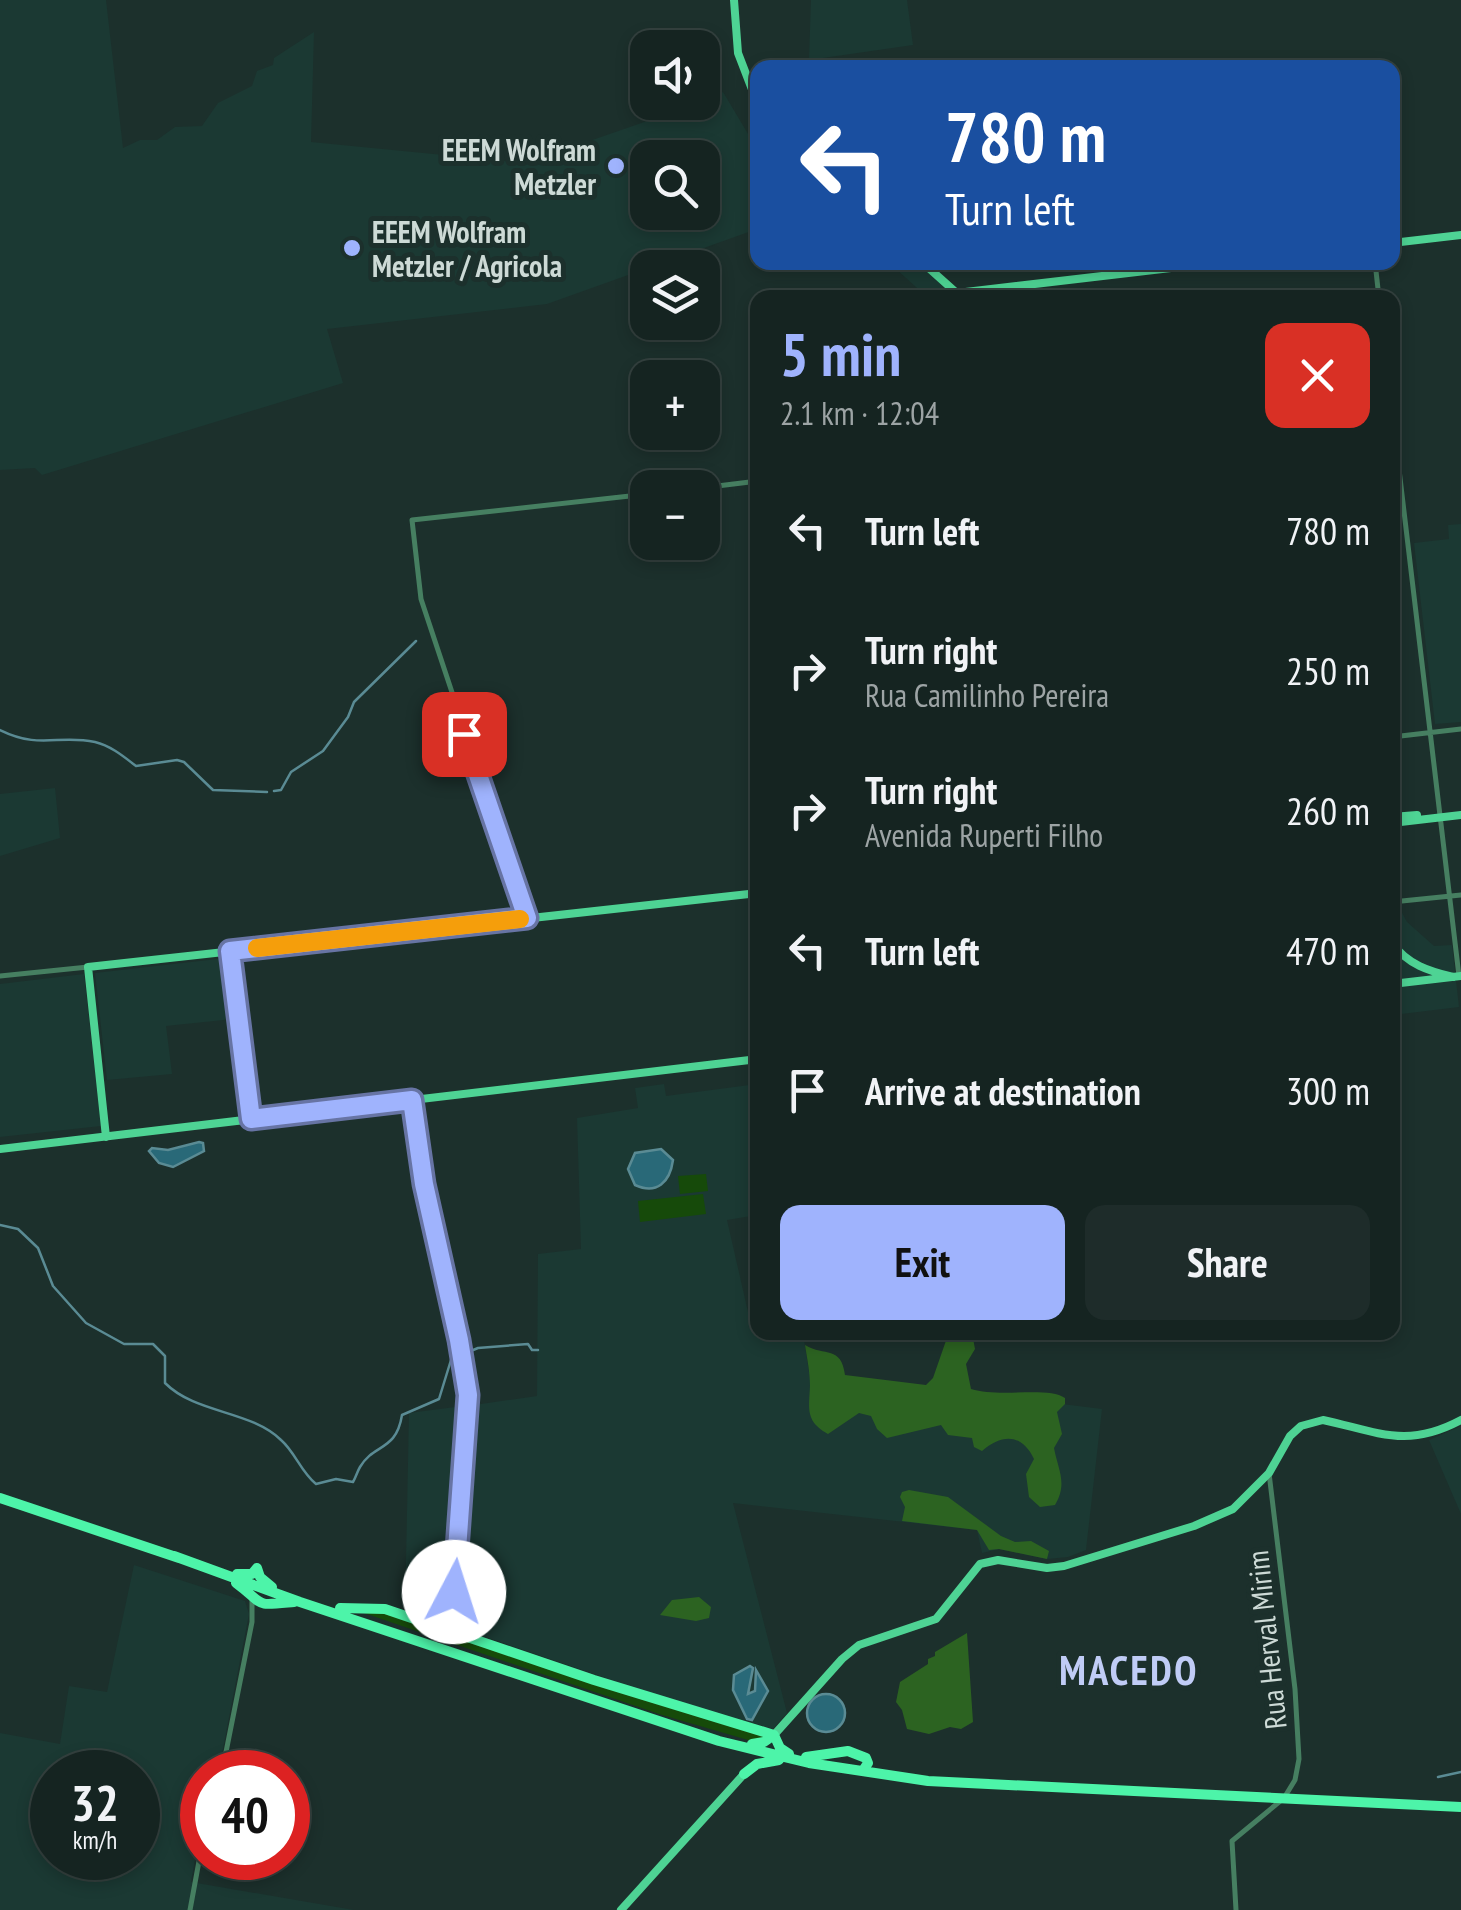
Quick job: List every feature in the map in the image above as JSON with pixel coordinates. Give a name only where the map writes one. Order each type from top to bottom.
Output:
[{"type":"highway","points":[[0,1498],[237,1574],[252,1574],[257,1568],[265,1607],[300,1602]]},
{"type":"highway","points":[[174,1556],[259,1590],[718,1741],[744,1753],[744,1774]]},
{"type":"highway","points":[[259,1590],[340,1608],[672,1722],[849,1771],[948,1782],[1461,1807]]},
{"type":"highway","points":[[340,1608],[384,1609],[594,1680],[774,1735],[780,1748],[789,1754]]},
{"type":"highway","points":[[752,1744],[774,1735]]},
{"type":"highway","points":[[718,1741],[948,1782]]},
{"type":"highway","points":[[744,1774],[761,1762],[803,1759]]},
{"type":"highway","points":[[849,1771],[864,1769]]},
{"type":"main road","points":[[734,0],[738,53],[750,84]]},
{"type":"main road","points":[[1400,242],[1461,235]]},
{"type":"main road","points":[[931,270],[954,290]]},
{"type":"main road","points":[[1000,290],[1158,270]]},
{"type":"main road","points":[[1400,819],[1461,812]]},
{"type":"main road","points":[[106,1137],[88,966],[750,894]]},
{"type":"main road","points":[[1400,952],[1431,976]]},
{"type":"main road","points":[[1400,982],[1458,976]]},
{"type":"main road","points":[[0,1149],[750,1060]]},
{"type":"main road","points":[[774,1735],[842,1658],[860,1646],[936,1618],[980,1564],[998,1560],[1047,1568],[1064,1566],[1194,1526],[1233,1508],[1269,1473],[1290,1436],[1313,1421],[1406,1438],[1422,1437],[1461,1420]]},
{"type":"main road","points":[[621,1910],[744,1774]]},
{"type":"street","points":[[1400,478],[1458,976]]},
{"type":"street","points":[[720,486],[750,482]]},
{"type":"street","points":[[527,918],[420,599],[412,520],[630,496]]},
{"type":"street","points":[[1400,736],[1461,729]]},
{"type":"street","points":[[1400,901],[1461,895]]},
{"type":"street","points":[[230,951],[251,1119]]},
{"type":"street","points":[[0,976],[88,966]]},
{"type":"street","points":[[412,1100],[424,1184],[468,1395],[451,1631]]},
{"type":"street","name":"Rua Herval Mirim","points":[[1269,1473],[1300,1736],[1295,1780],[1284,1798]]},
{"type":"street","points":[[226,1750],[259,1590]]},
{"type":"street","points":[[252,1622],[265,1607]]},
{"type":"street","points":[[1235,1907],[1232,1841],[1284,1798]]},
{"type":"street","points":[[190,1910],[196,1880]]},
{"type":"shaded area","name":"EEEM Wolfram Metzler / Agricola","points":[[0,0],[106,0],[123,148],[140,140],[157,140],[175,127],[202,126],[218,103],[252,86],[257,71],[273,65],[274,58],[314,32],[311,142],[526,163],[650,120],[720,120],[723,92],[750,137],[750,232],[698,250],[630,250],[630,274],[547,304],[327,329],[343,383],[42,475],[35,468],[0,470]]},
{"type":"shaded area","points":[[811,0],[907,0],[913,45],[809,60]]},
{"type":"shaded area","points":[[897,270],[927,270],[951,290],[919,290]]},
{"type":"shaded area","points":[[1461,524],[1461,722],[1435,724],[1414,543],[1449,539],[1448,525]]},
{"type":"shaded area","points":[[55,788],[60,838],[0,856],[0,794]]},
{"type":"shaded area","points":[[1400,909],[1407,922],[1434,946],[1452,945],[1459,1007],[1400,1014]]},
{"type":"shaded area","points":[[226,958],[233,1019],[166,1026],[172,1074],[107,1080],[95,973]]},
{"type":"shaded area","points":[[84,974],[101,1126],[0,1137],[0,984]]},
{"type":"shaded area","points":[[664,1084],[666,1096],[750,1085],[750,1216],[727,1220],[750,1312],[750,1340],[804,1340],[809,1372],[1102,1409],[1086,1550],[1068,1557],[1047,1559],[999,1549],[982,1553],[977,1530],[733,1503],[787,1713],[773,1729],[650,1693],[459,1628],[474,1405],[537,1396],[538,1254],[581,1249],[577,1118],[638,1108],[635,1088]]},
{"type":"shaded area","points":[[463,1406],[448,1624],[405,1610],[409,1413]]},
{"type":"shaded area","points":[[1461,1426],[1461,1514],[1429,1440]]},
{"type":"shaded area","points":[[134,1565],[245,1601],[249,1614],[223,1750],[180,1750],[180,1880],[354,1910],[0,1910],[0,1733],[60,1744],[69,1686],[107,1692]]},
{"type":"green space","points":[[706,1174],[708,1191],[680,1194],[678,1176]]},
{"type":"green space","points":[[703,1194],[706,1214],[640,1222],[638,1201]]},
{"type":"green space","points":[[946,1340],[973,1340],[975,1349],[966,1364],[971,1389],[1047,1393],[1065,1398],[1057,1412],[1062,1434],[1054,1448],[1061,1483],[1055,1505],[1040,1507],[1029,1497],[1026,1474],[1034,1459],[1017,1440],[1003,1439],[982,1451],[974,1447],[972,1438],[948,1435],[941,1425],[887,1438],[871,1416],[859,1413],[828,1434],[815,1424],[809,1408],[805,1345],[836,1355],[845,1375],[926,1385],[933,1378]]},
{"type":"green space","points":[[909,1490],[948,1497],[1001,1536],[1015,1542],[1031,1541],[1049,1551],[1047,1559],[989,1550],[977,1530],[902,1521],[905,1507],[900,1497]]},
{"type":"green space","points":[[699,1597],[711,1607],[709,1618],[696,1621],[660,1615],[672,1600]]},
{"type":"green space","points":[[379,1611],[764,1739],[755,1742],[662,1715],[364,1613]]},
{"type":"green space","points":[[967,1633],[973,1722],[961,1729],[950,1727],[929,1734],[907,1729],[896,1702],[900,1682],[928,1664],[935,1652]]},
{"type":"water","points":[[203,1143],[204,1151],[173,1167],[159,1163],[149,1151],[152,1148],[168,1150]]},
{"type":"water","points":[[661,1149],[673,1160],[669,1175],[656,1187],[635,1185],[628,1169],[635,1153]]},
{"type":"water","points":[[753,1668],[748,1694],[755,1691],[756,1670],[768,1691],[752,1720],[747,1719],[733,1690],[734,1675]]},
{"type":"water","points":[[826,1694],[839,1700],[845,1713],[839,1726],[826,1732],[813,1726],[807,1713],[813,1700]]},
{"type":"waterway","points":[[274,791],[281,790],[291,772],[323,751],[354,702],[416,641]]},
{"type":"waterway","points":[[0,730],[27,739],[95,742],[136,766],[177,760],[213,790],[267,792]]},
{"type":"waterway","points":[[0,1225],[18,1229],[38,1248],[53,1286],[86,1323],[124,1344],[153,1344],[165,1356],[165,1383],[192,1401],[268,1430],[286,1445],[316,1484],[336,1479],[353,1482],[366,1459],[395,1435],[402,1415],[439,1399],[451,1360],[459,1355]]},
{"type":"waterway","points":[[466,1353],[478,1348],[528,1344],[532,1350],[538,1350]]},
{"type":"waterway","points":[[1438,1777],[1461,1772]]},
{"type":"slow traffic","points":[[257,948],[520,919]]},
{"type":"place","name":"EEEM Wolfram Metzler","points":[[616,166]]},
{"type":"place","name":"EEEM Wolfram Metzler / Agricola","points":[[352,248]]},
{"type":"district","name":"MACEDO","points":[[1129,1670]]},
{"type":"route","points":[[454,1592],[468,1395],[431,1223],[412,1100],[251,1119],[230,951],[527,918],[464,734]]}]
